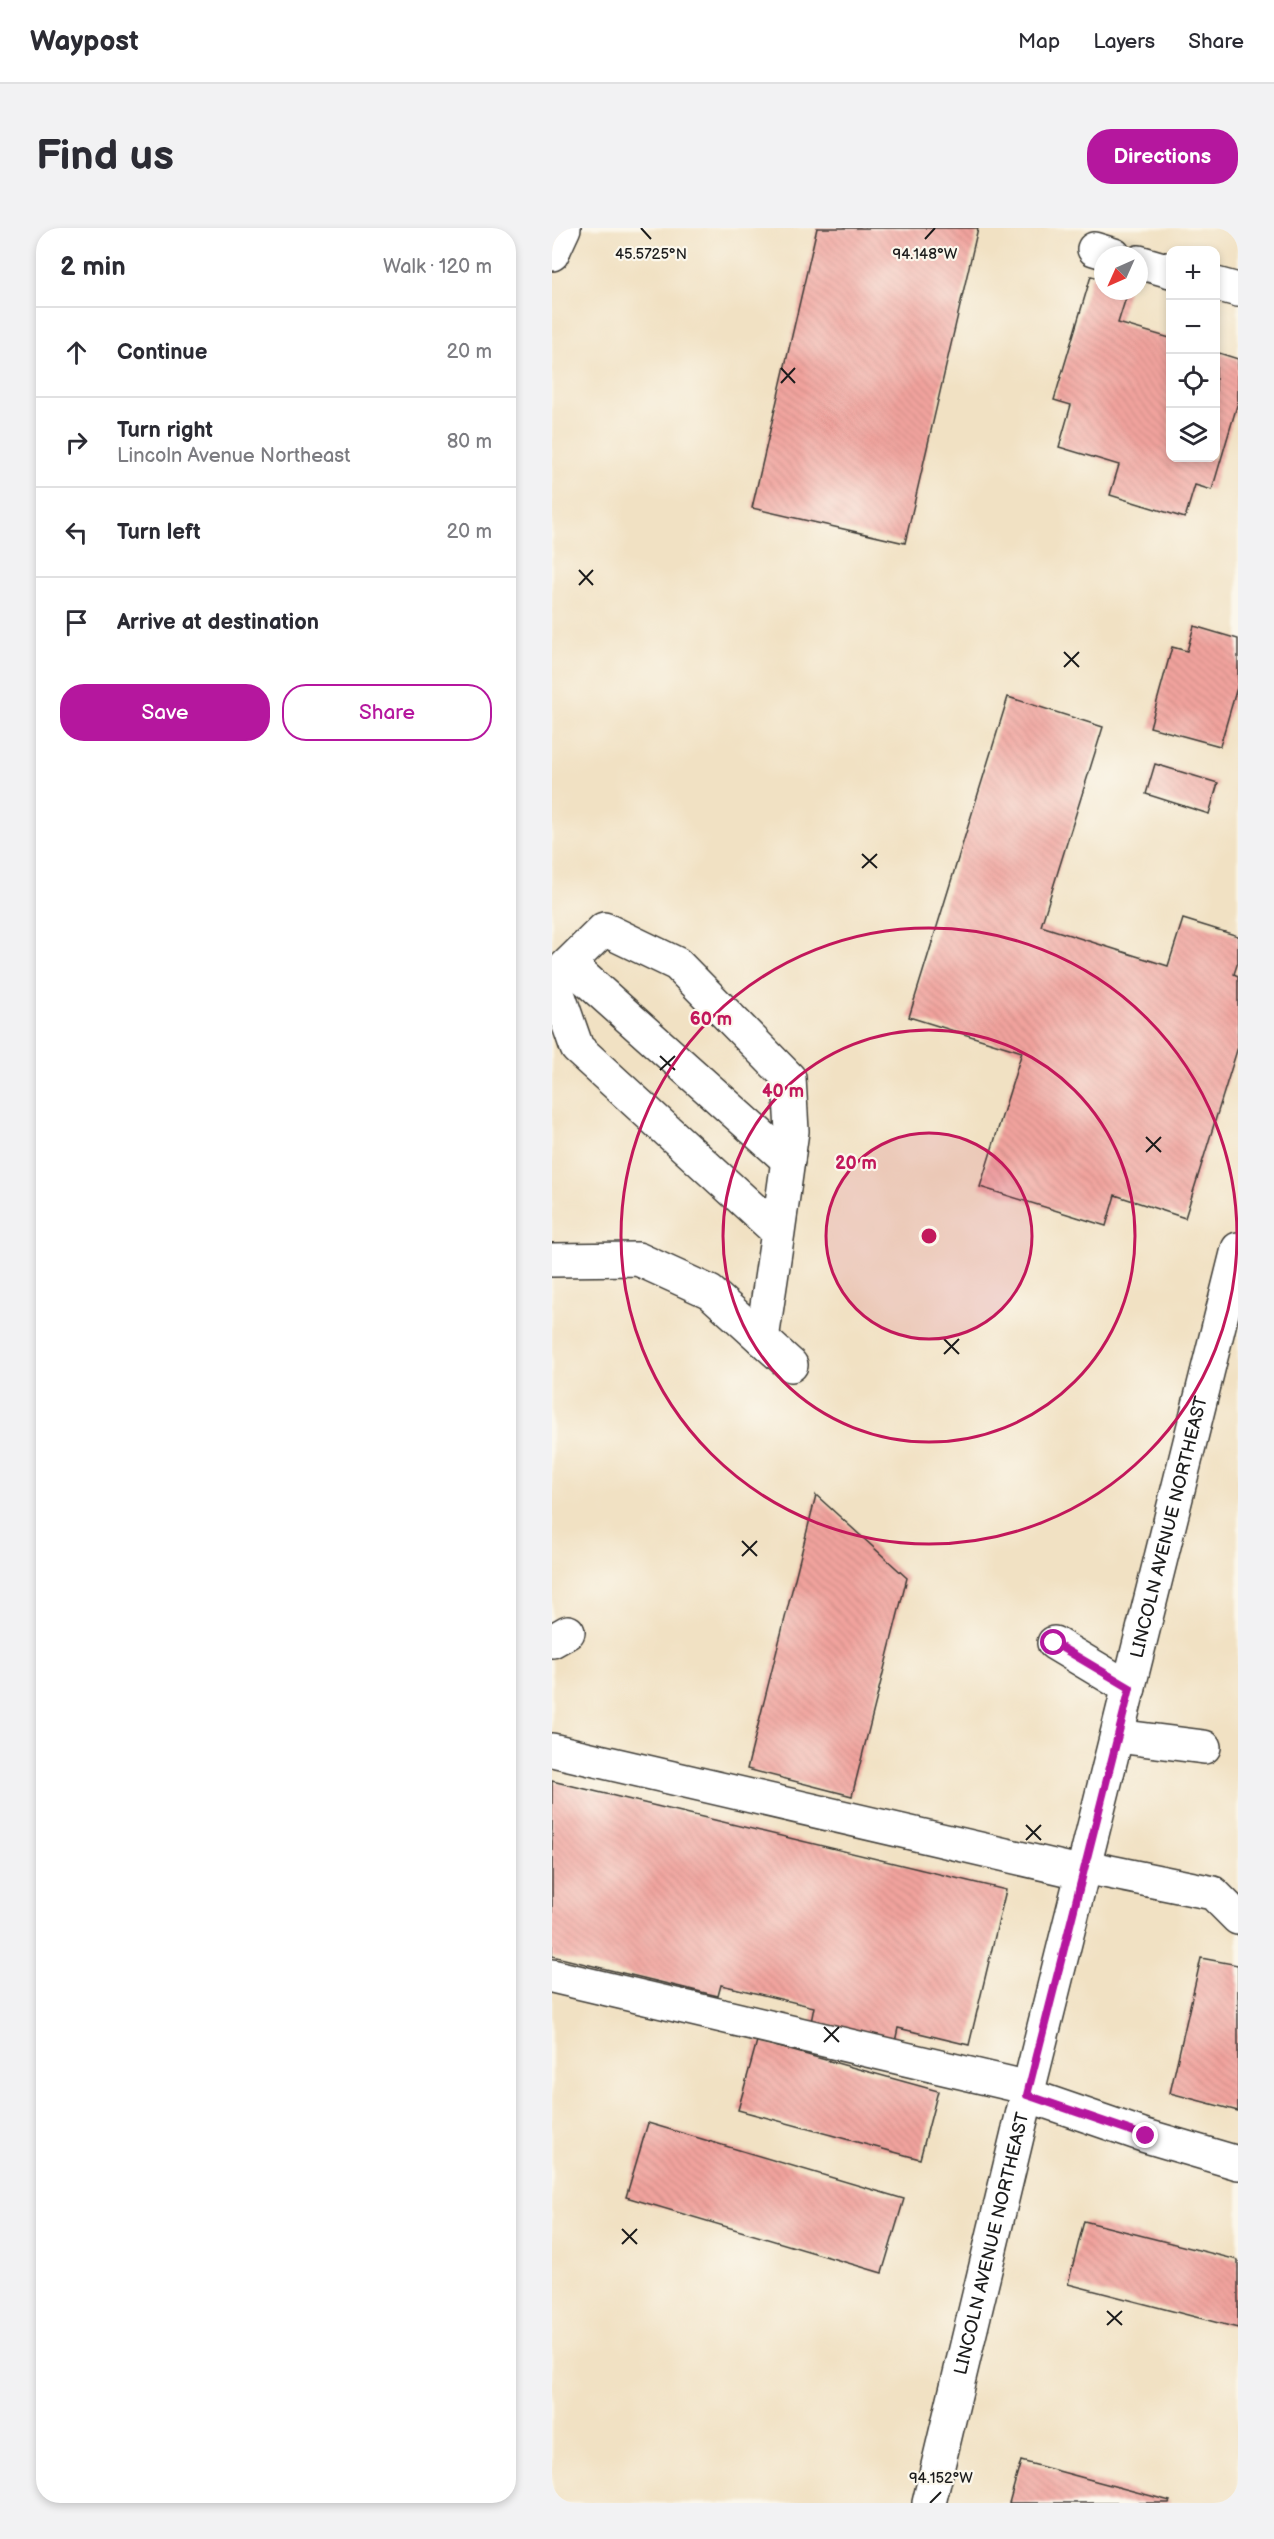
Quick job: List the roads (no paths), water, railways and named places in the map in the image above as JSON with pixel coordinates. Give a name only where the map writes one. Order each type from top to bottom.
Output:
[{"type":"street","points":[[552,254],[564,228]]},
{"type":"street","points":[[1148,265],[1166,270]]},
{"type":"street","points":[[1220,285],[1238,290]]},
{"type":"street","points":[[762,1340],[778,1232],[792,1131],[789,1078],[676,963],[604,929],[553,979],[577,1048],[778,1232]]},
{"type":"street","points":[[569,964],[788,1160]]},
{"type":"street","name":"LINCOLN AVENUE NORTHEAST","points":[[929,2503],[1028,2092],[1238,1249]]},
{"type":"street","points":[[552,1260],[638,1259],[710,1292],[791,1365]]},
{"type":"street","points":[[1054,1643],[1130,1688]]},
{"type":"street","points":[[1117,1736],[1204,1747]]},
{"type":"street","points":[[552,1750],[1084,1870],[1213,1893],[1238,1918]]},
{"type":"street","points":[[552,1976],[1028,2092],[1146,2136],[1238,2163]]}]
